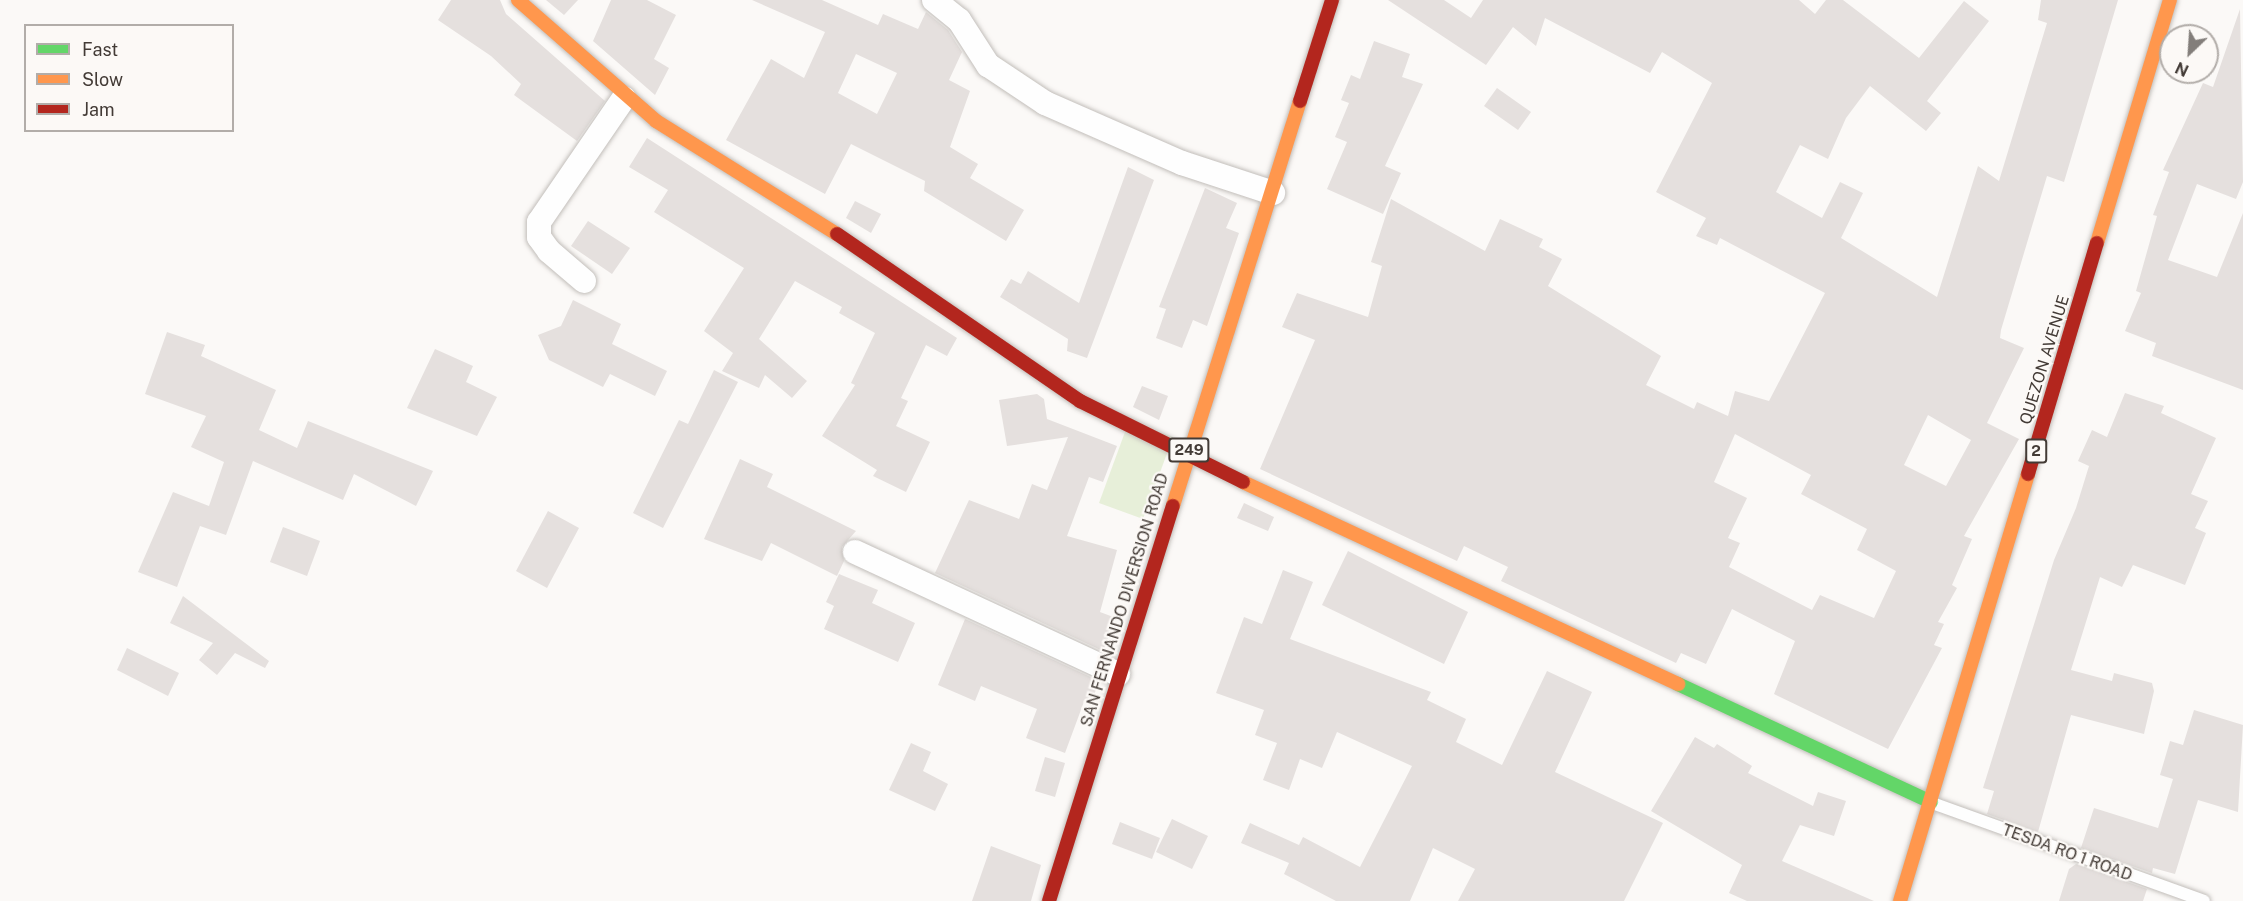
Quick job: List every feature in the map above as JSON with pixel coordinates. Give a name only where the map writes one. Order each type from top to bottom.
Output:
[{"type":"main road","points":[[518,0],[624,98],[714,161],[890,268],[1072,395],[1187,456],[1931,802]]},
{"type":"main road","name":"SAN FERNANDO DIVERSION ROAD","points":[[1049,901],[1118,674],[1273,193],[1332,0]]},
{"type":"main road","name":"QUEZON AVENUE","points":[[1900,901],[2170,0]]},
{"type":"street","points":[[934,0],[958,20],[988,65],[1045,103],[1182,163],[1273,193]]},
{"type":"street","points":[[584,281],[549,251],[539,237],[540,222],[624,98]]},
{"type":"street","points":[[855,552],[1118,674]]},
{"type":"lane","name":"TESDA RO 1 ROAD","points":[[1931,802],[2204,901]]},
{"type":"green space","points":[[1129,421],[1173,437],[1143,519],[1099,503]]},
{"type":"building","points":[[451,0],[500,0],[506,14],[605,101],[577,141],[514,95],[521,84],[491,56],[438,20]]},
{"type":"building","points":[[546,0],[578,0],[564,15]]},
{"type":"building","points":[[611,0],[647,0],[676,15],[654,59],[669,68],[655,95],[593,41]]},
{"type":"building","points":[[752,0],[822,0],[878,25],[883,14],[918,29],[926,12],[948,30],[962,52],[949,80],[970,91],[950,147],[978,164],[970,178],[1024,210],[1006,241],[924,191],[925,181],[851,144],[825,194],[726,140],[771,59],[804,78],[825,32]],"holes":[[[856,54],[897,73],[877,114],[838,93]]]},
{"type":"building","points":[[1388,0],[1444,0],[1471,18],[1483,0],[1799,0],[1815,14],[1826,0],[1843,0],[1919,58],[1964,1],[1989,21],[1927,101],[1941,113],[1926,131],[1870,86],[1846,118],[1828,159],[1800,145],[1776,192],[1822,218],[1840,182],[1863,193],[1841,238],[1937,297],[1978,166],[1999,181],[2047,23],[2038,20],[2041,0],[2118,0],[2064,182],[2047,176],[2001,330],[2000,338],[2024,348],[1987,423],[2019,439],[1964,536],[1972,539],[1952,585],[1957,588],[1938,622],[1944,624],[1934,645],[1942,648],[1888,749],[1774,694],[1795,641],[1732,609],[1706,664],[1681,653],[1676,663],[1501,581],[1508,567],[1464,546],[1457,561],[1260,469],[1315,340],[1282,327],[1297,293],[1368,317],[1382,266],[1371,262],[1391,199],[1485,251],[1500,219],[1543,239],[1539,247],[1562,259],[1548,286],[1661,356],[1646,385],[1694,409],[1697,402],[1728,416],[1735,391],[1769,401],[1825,293],[1720,238],[1717,245],[1696,236],[1706,218],[1656,192],[1712,83],[1662,52],[1650,73],[1545,18],[1536,46],[1513,27],[1486,65]],"holes":[[[1928,415],[1971,440],[1946,486],[1904,465]],[[1735,434],[1811,475],[1801,494],[1867,529],[1857,550],[1896,571],[1874,618],[1820,595],[1812,610],[1729,567],[1740,543],[1728,538],[1747,498],[1714,482]]]},
{"type":"building","points":[[2240,9],[2243,182],[2236,199],[2197,184],[2168,260],[2217,277],[2243,213],[2243,390],[2152,356],[2156,343],[2125,331],[2141,293],[2136,291],[2157,216],[2153,215],[2169,172],[2163,170],[2203,84],[2213,87],[2214,84],[2219,84],[2219,70]]},
{"type":"building","points":[[1374,41],[1410,54],[1402,77],[1423,84],[1385,166],[1401,173],[1383,214],[1327,189],[1347,142],[1335,137],[1349,103],[1341,100],[1351,75],[1360,79]]},
{"type":"building","points":[[1497,88],[1531,112],[1518,130],[1484,106]]},
{"type":"building","points":[[647,138],[957,338],[947,356],[926,345],[901,398],[908,401],[896,426],[930,442],[906,492],[873,476],[877,470],[822,436],[855,385],[851,383],[875,333],[839,313],[842,307],[795,281],[759,339],[807,381],[792,398],[765,375],[759,388],[722,371],[733,353],[704,331],[744,268],[654,212],[668,190],[629,167]]},
{"type":"building","points":[[1128,167],[1154,180],[1087,358],[1067,351],[1068,339],[1000,297],[1011,279],[1021,284],[1028,271],[1079,303]]},
{"type":"building","points":[[1205,188],[1237,203],[1226,228],[1239,233],[1207,326],[1193,320],[1182,348],[1156,338],[1166,309],[1159,307]]},
{"type":"building","points":[[855,201],[881,214],[871,233],[846,218]]},
{"type":"building","points":[[588,221],[630,248],[612,274],[571,246]]},
{"type":"building","points":[[573,300],[621,324],[612,344],[667,371],[655,396],[610,374],[603,387],[549,360],[538,335],[561,326]]},
{"type":"building","points":[[167,332],[205,345],[201,356],[276,390],[259,430],[297,448],[308,421],[433,471],[416,506],[354,474],[343,500],[253,461],[226,535],[200,526],[177,587],[138,572],[173,492],[209,506],[224,462],[191,447],[206,416],[145,394]]},
{"type":"building","points":[[435,349],[473,366],[466,382],[497,397],[477,436],[407,408]]},
{"type":"building","points":[[714,370],[738,382],[663,528],[633,513],[679,420],[688,424]]},
{"type":"building","points":[[1142,386],[1168,396],[1159,420],[1133,407]]},
{"type":"building","points":[[2125,393],[2164,406],[2161,413],[2216,438],[2191,494],[2208,501],[2195,528],[2206,533],[2185,585],[2133,565],[2122,587],[2100,577],[2071,670],[2112,681],[2114,673],[2152,683],[2154,691],[2144,734],[2071,715],[2038,832],[1987,814],[1994,791],[1983,788],[2054,560],[2076,508],[2089,466],[2078,461],[2092,430],[2107,437]]},
{"type":"building","points":[[1037,394],[1044,399],[1047,419],[1117,446],[1103,482],[1089,477],[1067,536],[1117,550],[1100,612],[1116,618],[1103,651],[935,573],[969,500],[1019,519],[1032,484],[1047,490],[1068,437],[1007,446],[999,400]]},
{"type":"building","points":[[740,459],[773,474],[767,487],[856,531],[842,547],[844,561],[837,576],[771,543],[762,561],[704,539]]},
{"type":"building","points":[[1244,503],[1274,517],[1268,531],[1237,518]]},
{"type":"building","points":[[548,511],[579,528],[547,588],[516,571]]},
{"type":"building","points":[[283,527],[320,541],[307,576],[270,562]]},
{"type":"building","points":[[1348,551],[1468,612],[1444,664],[1322,605]]},
{"type":"building","points":[[1283,570],[1313,582],[1290,639],[1431,692],[1427,700],[1466,719],[1456,742],[1502,765],[1547,671],[1592,692],[1555,772],[1663,823],[1624,901],[1458,901],[1475,869],[1433,848],[1410,901],[1336,901],[1284,874],[1289,863],[1241,843],[1250,823],[1299,845],[1303,837],[1360,867],[1412,766],[1337,732],[1322,768],[1300,759],[1289,790],[1263,780],[1277,743],[1255,735],[1264,710],[1216,693],[1244,617],[1262,624]]},
{"type":"building","points":[[839,574],[878,590],[872,603],[915,623],[898,662],[824,629],[834,606],[826,602]]},
{"type":"building","points":[[183,596],[269,661],[265,668],[235,653],[217,675],[199,660],[213,643],[170,623]]},
{"type":"building","points":[[965,619],[1099,681],[1092,701],[1085,699],[1065,753],[1026,738],[1037,709],[981,686],[975,701],[938,685]]},
{"type":"building","points":[[127,648],[179,673],[168,696],[117,670]]},
{"type":"building","points":[[2194,710],[2243,725],[2238,812],[2198,800],[2175,874],[2153,868],[2152,873],[2081,848],[2094,808],[2158,828],[2173,779],[2160,775],[2170,741],[2183,745]]},
{"type":"building","points":[[1695,737],[1714,748],[1717,744],[1752,766],[1748,773],[1813,806],[1818,792],[1846,801],[1834,836],[1800,825],[1782,861],[1874,901],[1747,901],[1729,893],[1742,865],[1651,811]]},
{"type":"building","points":[[911,743],[931,752],[923,771],[948,784],[935,811],[889,790]]},
{"type":"building","points":[[1045,757],[1065,763],[1055,797],[1035,791]]},
{"type":"building","points":[[1172,819],[1208,836],[1192,869],[1156,852]]},
{"type":"building","points":[[1120,822],[1160,838],[1152,859],[1112,844]]},
{"type":"building","points":[[991,846],[1041,865],[1031,901],[972,901]]},
{"type":"building","points":[[2076,864],[2147,889],[2143,901],[2059,901],[2069,869]]},
{"type":"traffic: fast","points":[[1678,684],[1931,802]]},
{"type":"traffic: slow","points":[[518,0],[656,121],[837,234]]},
{"type":"traffic: slow","points":[[2097,243],[2170,0]]},
{"type":"traffic: slow","points":[[1173,506],[1300,101]]},
{"type":"traffic: slow","points":[[1900,901],[2028,474]]},
{"type":"traffic: slow","points":[[1243,482],[1678,684]]},
{"type":"traffic: jam","points":[[1300,101],[1332,0]]},
{"type":"traffic: jam","points":[[837,234],[1080,401],[1243,482]]},
{"type":"traffic: jam","points":[[2028,474],[2097,243]]},
{"type":"traffic: jam","points":[[1049,901],[1173,506]]}]
